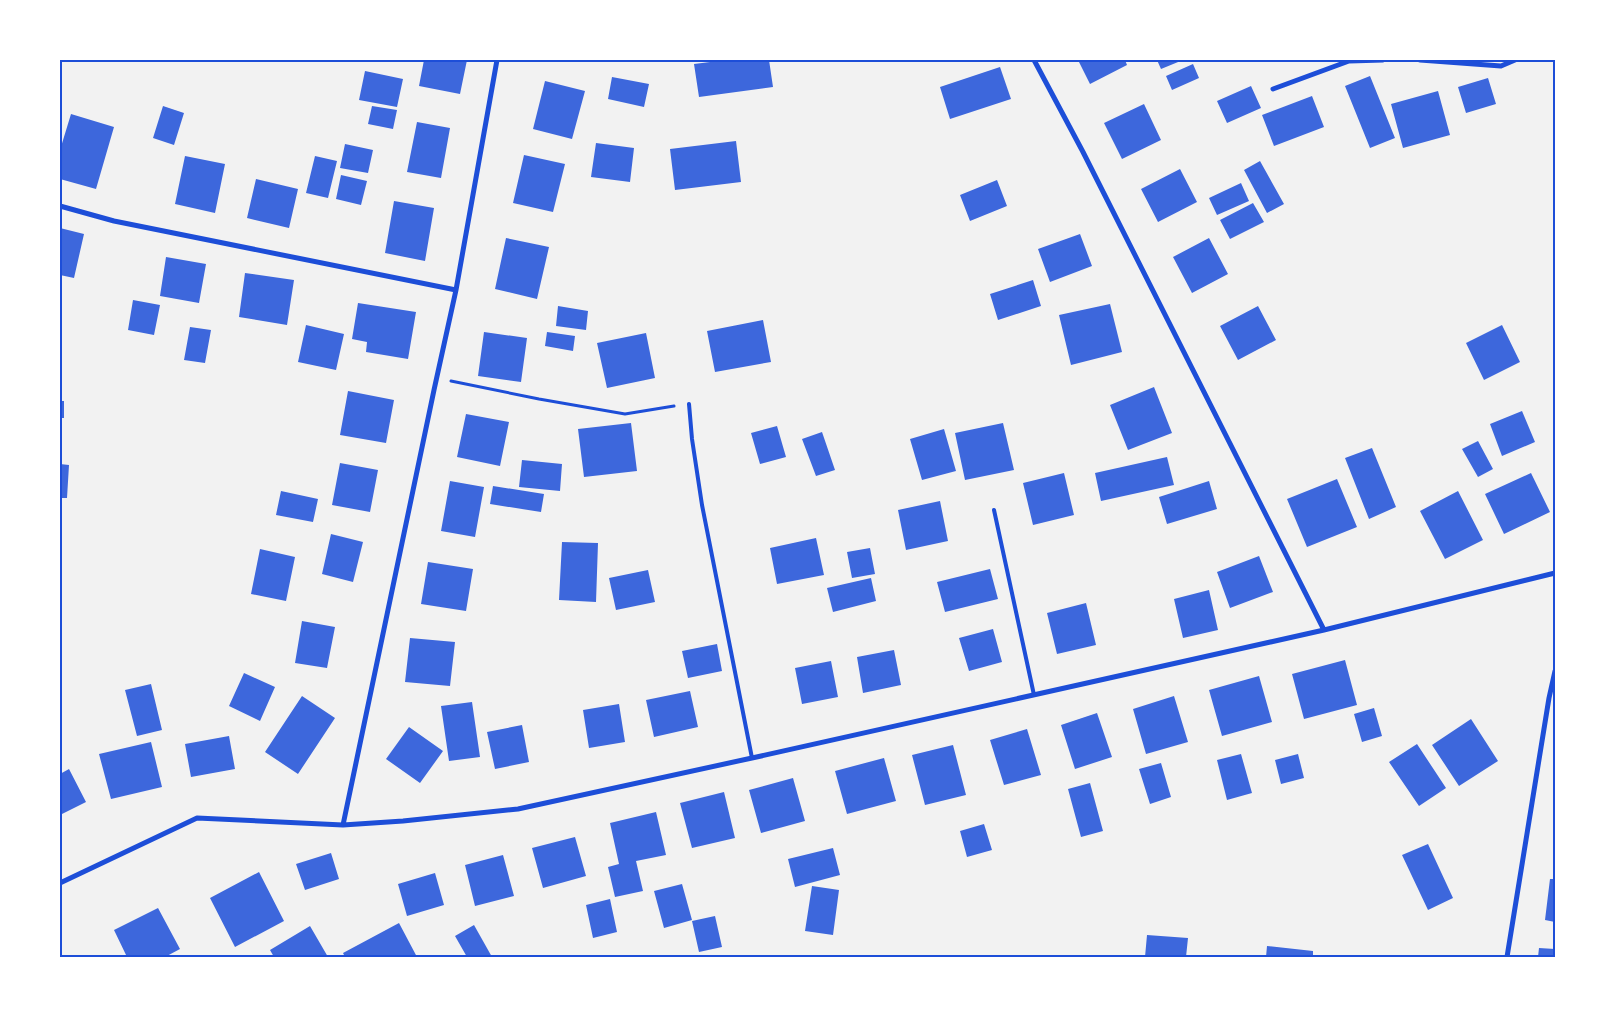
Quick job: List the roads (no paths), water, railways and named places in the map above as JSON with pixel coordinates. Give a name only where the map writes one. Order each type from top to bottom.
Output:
[{"type":"street","points":[[343,825],[456,290],[497,60]]},
{"type":"street","points":[[1034,60],[1083,152],[1324,630]]},
{"type":"street","points":[[1273,88],[1349,61],[1383,60]]},
{"type":"street","points":[[1420,60],[1501,66],[1515,60]]},
{"type":"street","points":[[60,206],[114,221],[456,290]]},
{"type":"street","points":[[60,883],[197,818],[343,825],[404,821],[518,809],[1324,630],[1555,573]]},
{"type":"street","points":[[1507,957],[1555,671]]},
{"type":"lane","points":[[689,404],[702,505],[752,758]]},
{"type":"lane","points":[[994,510],[1034,695]]}]
